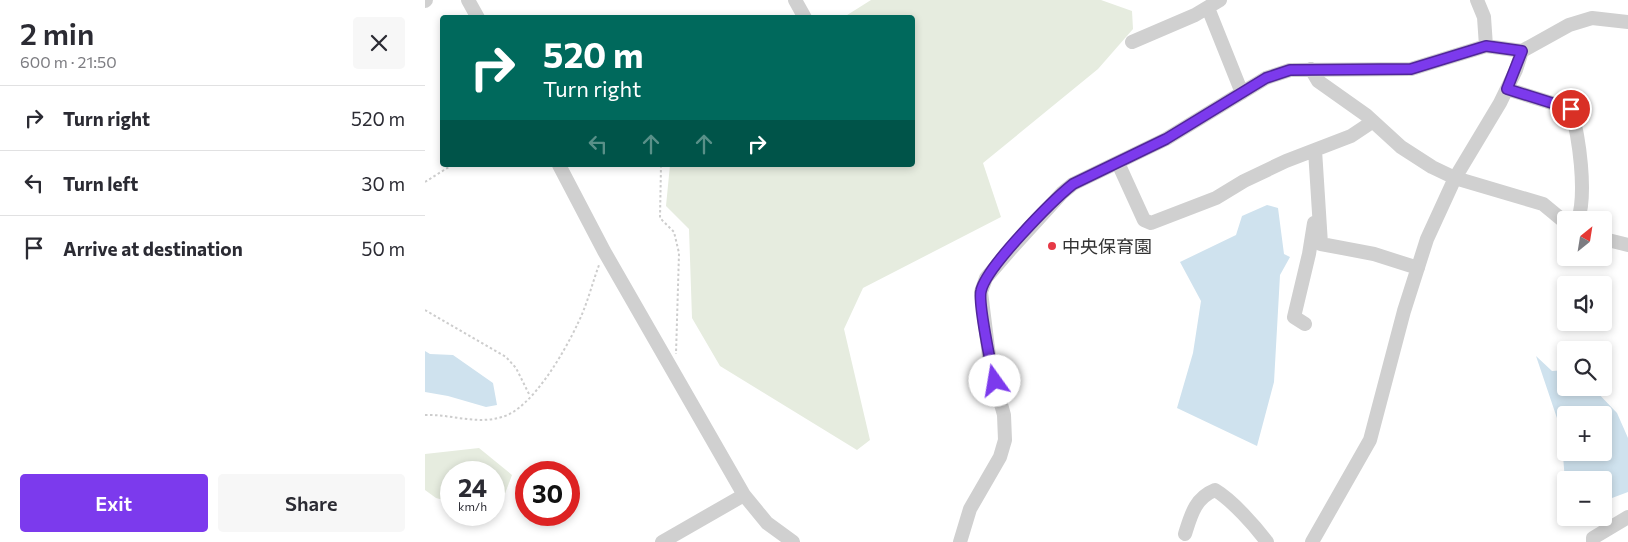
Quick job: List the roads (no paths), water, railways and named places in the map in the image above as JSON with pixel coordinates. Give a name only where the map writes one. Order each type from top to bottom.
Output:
[{"type":"street","points":[[468,0],[476,15]]},
{"type":"street","points":[[795,0],[803,15]]},
{"type":"street","points":[[1132,42],[1164,30],[1220,0]]},
{"type":"street","points":[[1477,0],[1484,17],[1486,46]]},
{"type":"street","points":[[1208,8],[1242,93]]},
{"type":"street","points":[[960,542],[970,509],[1000,457],[1005,440],[1004,415],[990,364],[981,292],[983,285],[1011,249],[1062,193],[1073,184],[1166,139],[1266,78],[1290,70],[1411,69],[1486,46],[1522,51],[1569,25],[1592,18],[1628,22]]},
{"type":"street","points":[[1312,542],[1370,440],[1427,239],[1455,178],[1507,89],[1522,51]]},
{"type":"street","points":[[1311,69],[1318,81],[1366,115],[1401,147],[1432,167],[1455,178],[1543,204],[1557,216]]},
{"type":"street","points":[[1507,89],[1571,109],[1576,128],[1581,191],[1578,211]]},
{"type":"street","points":[[1117,163],[1144,220],[1151,223],[1217,198],[1244,181],[1351,136],[1372,122]]},
{"type":"street","points":[[1315,150],[1321,244],[1374,254],[1418,268]]},
{"type":"street","points":[[560,167],[604,251],[744,495],[767,523],[793,542]]},
{"type":"street","points":[[1305,324],[1294,317],[1319,203]]},
{"type":"street","points":[[1613,242],[1628,245]]},
{"type":"street","points":[[1185,534],[1192,511],[1201,498],[1215,490],[1223,494],[1255,526],[1267,542]]},
{"type":"street","points":[[662,542],[744,495]]},
{"type":"street","points":[[1593,542],[1593,538],[1601,532],[1628,517]]},
{"type":"water","points":[[1267,205],[1278,208],[1284,254],[1290,257],[1280,275],[1274,382],[1257,446],[1177,408],[1193,353],[1201,301],[1180,262],[1236,235],[1242,216]]},
{"type":"water","points":[[425,351],[430,354],[453,355],[493,383],[497,405],[486,407],[448,396],[425,392]]},
{"type":"water","points":[[1536,356],[1552,371],[1557,371],[1557,396],[1601,396],[1610,406],[1557,406],[1557,418]]},
{"type":"water","points":[[1612,408],[1617,413],[1628,438],[1628,492],[1612,498],[1612,471],[1564,471],[1563,461],[1612,461]]},
{"type":"place","name":"中央保育園","points":[[1052,246]]}]
